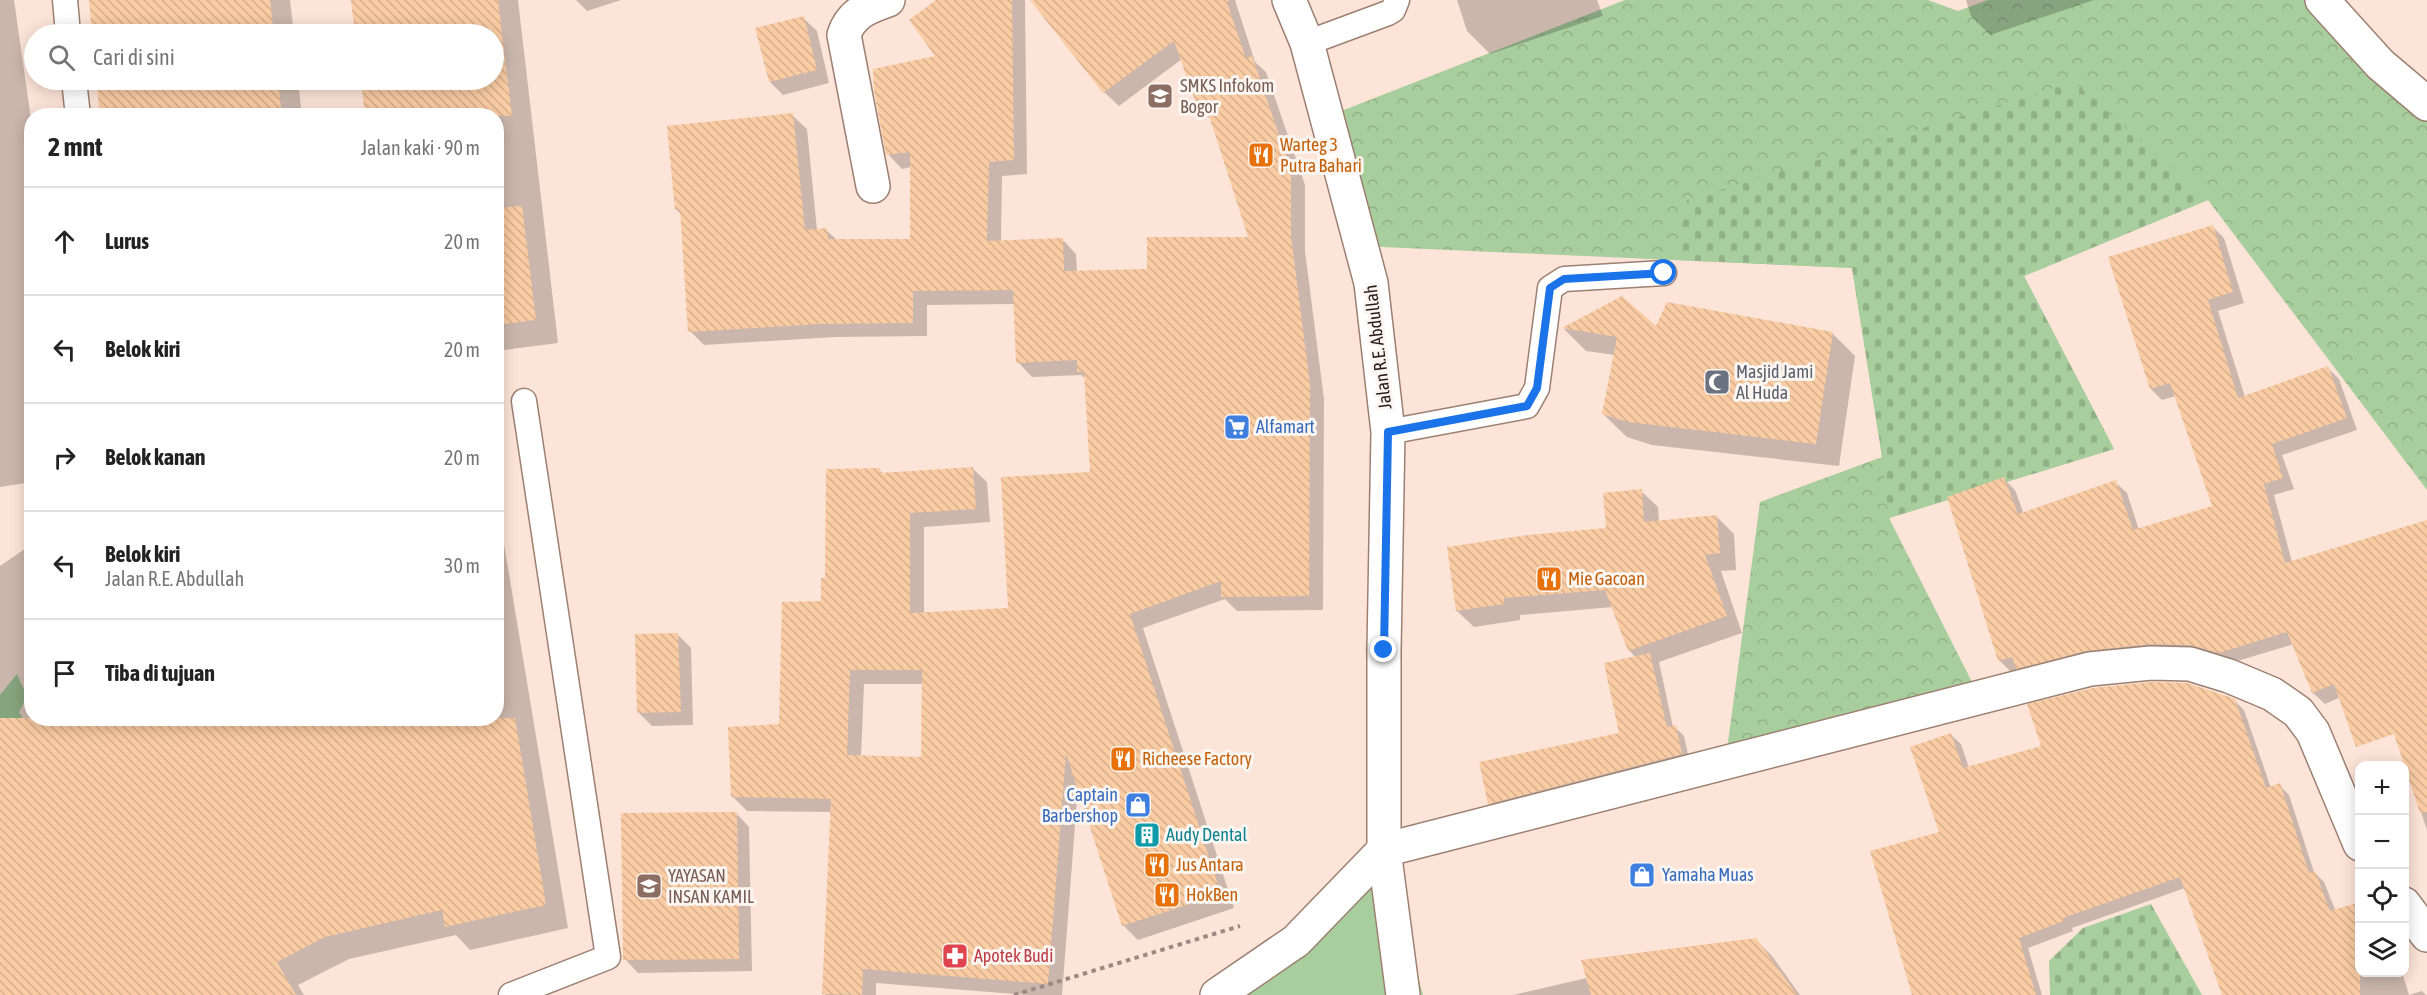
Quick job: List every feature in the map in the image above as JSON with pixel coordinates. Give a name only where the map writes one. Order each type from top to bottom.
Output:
[{"type":"street","points":[[873,186],[844,35],[848,24],[857,13],[888,0]]},
{"type":"street","name":"Jalan R.E. Abdullah","points":[[1289,0],[1307,43],[1371,283],[1388,432],[1384,650],[1384,850],[1403,995]]},
{"type":"street","points":[[2322,0],[2380,64],[2424,98]]},
{"type":"street","points":[[1217,995],[1296,941],[1384,850],[2090,669],[2151,663],[2190,664],[2229,676],[2272,694],[2298,712],[2313,732],[2355,832]]},
{"type":"street","points":[[2409,911],[2427,935]]},
{"type":"lane","points":[[65,0],[68,24]]},
{"type":"lane","points":[[1307,43],[1388,13],[1393,10],[1397,0]]},
{"type":"lane","points":[[75,90],[77,108]]},
{"type":"lane","points":[[1388,432],[1527,406],[1537,388],[1550,288],[1554,284],[1564,279],[1664,273]]},
{"type":"lane","points":[[511,995],[608,957],[524,401]]},
{"type":"path","points":[[1014,995],[1246,924]]},
{"type":"green space","points":[[1625,0],[1928,0],[1958,11],[1988,0],[2322,0],[2427,106],[2427,490],[2208,200],[2024,276],[2114,449],[1889,518],[1974,686],[1725,765],[1760,502],[1882,457],[1852,268],[1361,246],[1326,117]]},
{"type":"green space","points":[[2074,82],[2208,200],[2024,276],[2114,449],[1889,518],[1880,442],[1852,268],[1677,260],[1687,200]]},
{"type":"green space","points":[[17,674],[24,690],[24,703],[19,712],[24,720],[24,726],[27,726],[58,777],[0,837],[0,695]]},
{"type":"green space","points":[[1384,850],[1423,995],[1216,995]]},
{"type":"green space","points":[[2151,904],[2202,995],[2050,995],[2049,961],[2083,928]]},
{"type":"building","points":[[89,0],[270,0],[273,24],[91,24]]},
{"type":"building","points":[[351,0],[498,0],[501,24],[354,24]]},
{"type":"building","points":[[936,0],[1012,0],[1014,160],[989,162],[987,241],[1063,238],[1064,271],[1147,269],[1147,237],[1248,237],[1206,106],[1198,109],[1174,41],[1103,93],[1030,0],[1230,0],[1227,2],[1246,59],[1252,56],[1291,170],[1291,236],[1310,384],[1309,596],[1221,597],[1221,581],[1130,614],[1221,894],[1122,926],[1066,753],[1048,984],[863,969],[862,995],[822,994],[831,799],[731,797],[728,727],[779,724],[782,602],[821,601],[821,578],[825,578],[826,469],[880,468],[880,473],[973,467],[976,509],[910,513],[910,613],[1008,608],[1001,477],[1090,472],[1084,372],[1077,372],[1077,360],[1016,363],[1013,290],[913,291],[913,323],[820,324],[688,332],[680,209],[675,210],[667,126],[793,113],[805,230],[827,228],[828,239],[910,239],[910,152],[886,155],[874,90],[873,69],[935,56],[909,20]],"holes":[[[850,670],[922,670],[921,757],[847,755]]]},
{"type":"building","points":[[804,16],[817,70],[769,82],[755,28]]},
{"type":"building","points":[[504,50],[512,116],[504,116],[504,108],[364,108],[362,90],[504,90]]},
{"type":"building","points":[[97,90],[279,90],[281,108],[99,108]]},
{"type":"building","points":[[522,206],[536,320],[504,324],[504,207]]},
{"type":"building","points":[[2213,225],[2233,292],[2208,300],[2238,398],[2328,366],[2347,418],[2272,444],[2283,478],[2264,484],[2285,563],[2427,520],[2427,812],[2420,813],[2409,780],[2409,761],[2403,761],[2394,734],[2356,747],[2334,684],[2312,693],[2287,632],[2219,653],[2191,645],[2151,644],[2086,651],[2016,669],[2012,657],[1998,661],[1947,497],[2004,477],[2018,514],[2116,480],[2133,530],[2212,506],[2170,383],[2150,389],[2108,257]]},
{"type":"building","name":"Masjid Jami Al Huda","points":[[1622,296],[1656,326],[1667,302],[1833,332],[1816,444],[1628,422],[1602,414],[1617,337],[1562,328]]},
{"type":"building","points":[[1642,489],[1644,522],[1717,515],[1720,553],[1705,555],[1727,616],[1628,651],[1605,590],[1504,598],[1504,604],[1456,611],[1447,547],[1528,535],[1606,528],[1603,493]]},
{"type":"building","points":[[678,633],[681,712],[637,713],[635,634]]},
{"type":"building","points":[[1650,653],[1667,727],[1676,725],[1682,754],[1488,804],[1479,762],[1619,733],[1604,663]]},
{"type":"building","points":[[2152,682],[2187,683],[2235,699],[2266,788],[2280,783],[2309,873],[2315,871],[2330,911],[2355,904],[2355,977],[2360,977],[2360,995],[2222,995],[2180,877],[2063,918],[2064,921],[2019,938],[2036,995],[1912,995],[1870,851],[1939,832],[1910,747],[1951,733],[1963,768],[2041,746],[2027,704],[2093,688]]},
{"type":"building","points":[[0,718],[24,718],[24,726],[504,726],[504,718],[515,718],[546,905],[445,927],[442,910],[325,937],[277,962],[296,995],[0,995]]},
{"type":"building","points":[[737,812],[739,959],[623,960],[621,813]]},
{"type":"building","points":[[1756,938],[1797,995],[1591,995],[1581,960]]},
{"type":"place","name":"SMKS Infokom Bogor","points":[[1160,96]]},
{"type":"place","name":"Warteg 3 Putra Bahari","points":[[1261,155]]},
{"type":"place","name":"Masjid Jami Al Huda","points":[[1717,382]]},
{"type":"place","name":"Alfamart","points":[[1237,427]]},
{"type":"place","name":"Mie Gacoan","points":[[1549,579]]},
{"type":"place","name":"Richeese Factory","points":[[1123,759]]},
{"type":"place","name":"Captain Barbershop","points":[[1138,805]]},
{"type":"place","name":"Audy Dental","points":[[1147,835]]},
{"type":"place","name":"Jus Antara","points":[[1157,865]]},
{"type":"place","name":"Yamaha Muas","points":[[1642,875]]},
{"type":"place","name":"YAYASAN INSAN KAMIL","points":[[649,886]]},
{"type":"place","name":"HokBen","points":[[1167,895]]},
{"type":"place","name":"Apotek Budi","points":[[955,956]]},
{"type":"route","points":[[1384,650],[1388,432],[1527,406],[1537,388],[1550,288],[1554,284],[1564,279],[1664,273]]}]
